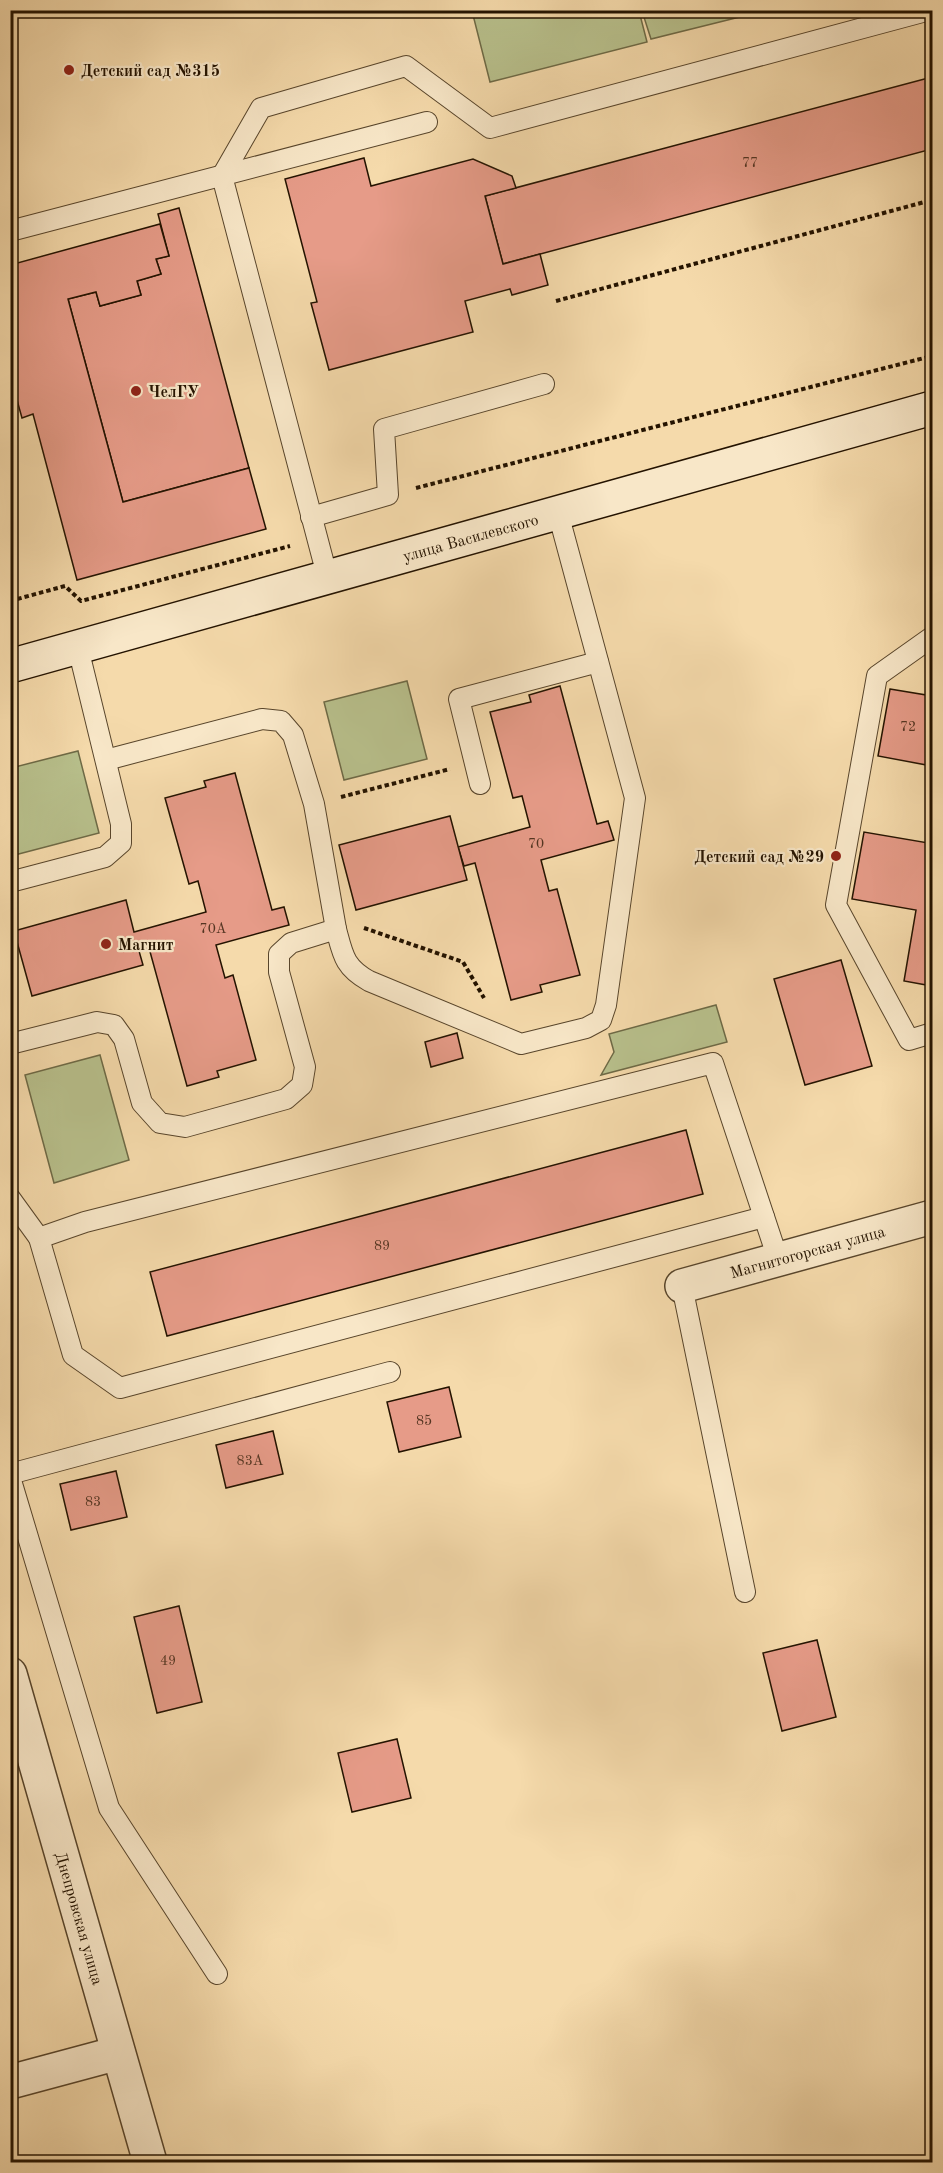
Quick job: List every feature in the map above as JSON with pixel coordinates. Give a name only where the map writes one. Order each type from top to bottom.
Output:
[{"type":"street","name":"улица Василевского","points":[[10,666],[328,579],[933,408]]},
{"type":"street","name":"Магнитогорская улица","points":[[682,1286],[933,1217]]},
{"type":"street","name":"Днепровская улица","points":[[10,1674],[150,2163]]},
{"type":"street","points":[[10,2082],[118,2053]]},
{"type":"lane","points":[[328,579],[222,176],[261,108],[406,66],[490,128],[930,10]]},
{"type":"lane","points":[[10,231],[427,122]]},
{"type":"lane","points":[[311,517],[388,495],[384,429],[544,384]]},
{"type":"lane","points":[[106,760],[262,718],[281,721],[293,735],[314,804],[335,923],[344,959],[354,973],[520,1044],[586,1028],[600,1020],[606,1005],[635,798],[558,513]]},
{"type":"lane","points":[[933,637],[877,676],[836,905],[909,1040],[933,1033]]},
{"type":"lane","points":[[10,882],[105,857],[121,843],[122,824],[78,648]]},
{"type":"lane","points":[[480,784],[459,699],[598,662]]},
{"type":"lane","points":[[10,1044],[97,1022],[114,1025],[124,1039],[142,1103],[160,1123],[185,1127],[286,1100],[302,1085],[305,1066],[279,972],[279,954],[291,943],[335,923]]},
{"type":"lane","points":[[39,1238],[97,1219],[713,1063],[778,1259]]},
{"type":"lane","points":[[10,1198],[39,1238],[73,1355],[120,1388],[764,1217]]},
{"type":"lane","points":[[682,1286],[745,1592]]},
{"type":"lane","points":[[217,1974],[109,1808],[10,1475],[390,1372]]},
{"type":"path","points":[[556,301],[933,200]]},
{"type":"path","points":[[388,495],[933,357]]},
{"type":"path","points":[[10,601],[65,586],[81,601],[316,538]]},
{"type":"path","points":[[314,804],[475,763]]},
{"type":"path","points":[[335,923],[463,963],[509,1039]]},
{"type":"green space","points":[[642,10],[764,11],[651,39]]},
{"type":"green space","points":[[472,11],[639,11],[647,42],[490,82]]},
{"type":"green space","points":[[407,681],[427,759],[344,780],[324,702]]},
{"type":"green space","points":[[78,751],[99,833],[11,856],[11,768]]},
{"type":"green space","points":[[716,1005],[727,1042],[601,1075],[614,1052],[609,1034]]},
{"type":"green space","points":[[100,1055],[129,1160],[54,1183],[25,1075]]},
{"type":"building","points":[[932,77],[932,149],[503,264],[485,196]]},
{"type":"building","points":[[364,158],[371,186],[473,159],[512,176],[516,188],[485,196],[503,264],[540,254],[548,285],[512,295],[510,289],[465,301],[473,332],[329,370],[311,303],[317,302],[285,179]]},
{"type":"building","points":[[179,208],[249,468],[123,502],[68,299],[96,292],[100,306],[141,295],[137,281],[161,274],[156,259],[169,256],[158,214]]},
{"type":"building","points":[[160,224],[169,256],[156,259],[161,274],[137,281],[141,295],[100,306],[96,292],[68,299],[123,502],[249,468],[266,529],[77,580],[33,414],[22,418],[10,375],[10,265]]},
{"type":"building","points":[[560,686],[597,824],[608,821],[614,840],[541,860],[549,891],[557,889],[580,975],[540,985],[542,992],[511,1000],[475,863],[464,866],[458,847],[530,827],[522,796],[513,798],[490,712],[531,702],[529,695]]},
{"type":"building","points":[[890,689],[932,696],[932,766],[878,756]]},
{"type":"building","points":[[235,773],[272,910],[284,907],[289,925],[216,945],[225,978],[233,975],[256,1060],[217,1071],[219,1077],[187,1086],[149,948],[139,951],[143,965],[32,996],[14,931],[126,900],[134,932],[206,912],[198,881],[189,884],[165,798],[206,787],[204,781]]},
{"type":"building","points":[[450,816],[467,880],[356,910],[339,845]]},
{"type":"building","points":[[932,818],[932,986],[904,981],[916,910],[852,899],[864,832],[928,843]]},
{"type":"building","points":[[841,960],[872,1066],[805,1085],[774,979]]},
{"type":"building","points":[[457,1033],[463,1058],[431,1067],[425,1042]]},
{"type":"building","points":[[686,1130],[703,1194],[167,1336],[150,1272]]},
{"type":"building","points":[[449,1387],[461,1437],[399,1452],[387,1402]]},
{"type":"building","points":[[273,1431],[283,1474],[226,1488],[216,1445]]},
{"type":"building","points":[[116,1471],[127,1517],[71,1530],[60,1484]]},
{"type":"building","points":[[179,1606],[202,1702],[157,1713],[134,1617]]},
{"type":"building","points":[[817,1640],[836,1717],[782,1731],[763,1653]]},
{"type":"building","points":[[397,1739],[411,1798],[352,1812],[338,1753]]},
{"type":"building","points":[[10,2133],[16,2153],[10,2155]]},
{"type":"place","name":"Детский сад №315","points":[[69,70]]},
{"type":"place","name":"ЧелГУ","points":[[136,391]]},
{"type":"place","name":"Детский сад №29","points":[[836,856]]},
{"type":"place","name":"Магнит","points":[[106,944]]}]
